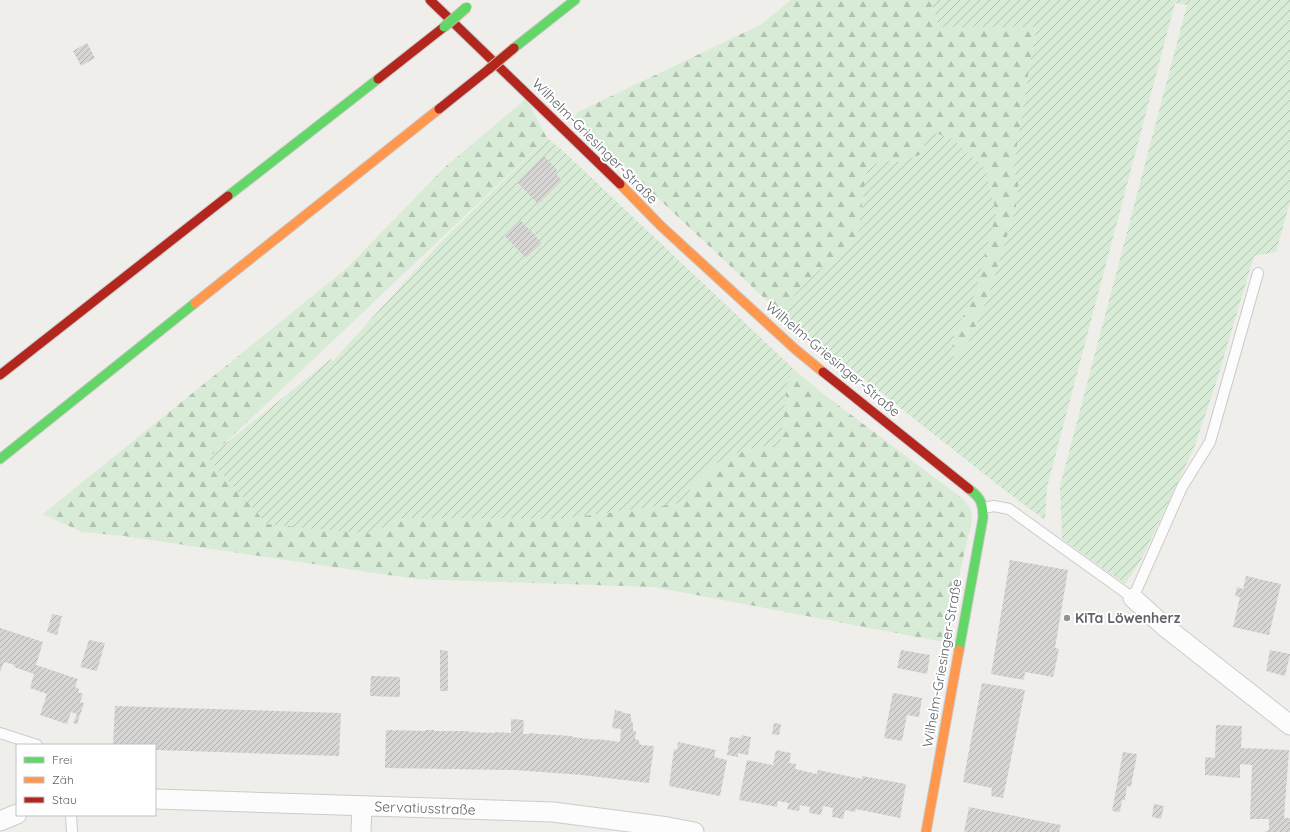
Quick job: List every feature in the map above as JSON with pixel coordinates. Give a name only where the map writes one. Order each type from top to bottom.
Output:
[{"type":"main road","name":"Wilhelm-Griesinger-Straße","points":[[430,0],[591,155],[667,231],[795,349],[979,497],[983,508],[983,518],[926,832]]},
{"type":"main road","points":[[0,375],[444,27],[475,0]]},
{"type":"main road","points":[[0,458],[575,0]]},
{"type":"street","points":[[1133,598],[1164,626],[1290,726]]},
{"type":"street","name":"Servatiusstraße","points":[[156,799],[553,812],[668,827],[694,832]]},
{"type":"street","points":[[361,832],[362,806]]},
{"type":"street","points":[[0,821],[16,814]]},
{"type":"lane","points":[[983,508],[994,506],[1009,509],[1133,598],[1182,488],[1210,442],[1258,273]]},
{"type":"lane","points":[[0,733],[34,744]]},
{"type":"lane","points":[[71,816],[72,832]]},
{"type":"green space","points":[[791,0],[931,0],[939,27],[1036,26],[1013,170],[1019,181],[1016,208],[988,297],[971,338],[956,361],[951,352],[956,327],[973,300],[923,154],[900,162],[882,160],[867,169],[858,235],[809,280],[779,312],[574,119],[578,112],[760,25]]},
{"type":"green space","points":[[931,0],[1290,0],[1290,202],[1276,252],[1254,256],[1216,383],[1194,448],[1141,560],[1125,584],[1062,539],[1060,486],[1187,5],[1175,3],[1047,487],[1045,520],[1007,492],[779,312],[809,280],[858,235],[867,169],[882,160],[900,162],[923,154],[925,140],[936,133],[953,140],[985,168],[996,213],[973,300],[956,327],[951,352],[956,360],[971,338],[988,297],[1016,208],[1019,181],[1013,170],[1036,27],[939,27]]},
{"type":"green space","points":[[526,99],[547,138],[208,459],[219,469],[372,534],[399,518],[560,519],[682,503],[695,482],[715,464],[737,453],[759,446],[780,446],[788,376],[797,372],[826,396],[959,496],[968,506],[972,519],[944,642],[654,587],[416,579],[124,536],[82,532],[43,514],[347,268],[444,168]]},
{"type":"green space","points":[[547,138],[563,151],[797,372],[788,377],[780,447],[759,446],[737,453],[715,464],[695,482],[682,503],[560,519],[399,518],[372,534],[267,524],[208,458],[331,359],[333,361],[442,241]]},
{"type":"building","points":[[87,43],[95,58],[81,66],[73,51]]},
{"type":"building","points":[[544,156],[557,170],[555,173],[562,181],[538,204],[517,182]]},
{"type":"building","points":[[520,220],[542,243],[526,258],[504,235]]},
{"type":"building","points":[[1010,560],[1068,570],[1055,648],[1059,649],[1053,677],[1025,672],[1024,680],[991,674]]},
{"type":"building","points":[[1246,576],[1281,584],[1269,635],[1233,627],[1240,597],[1235,596],[1237,587],[1243,589]]},
{"type":"building","points":[[52,614],[62,616],[57,635],[47,632]]},
{"type":"building","points":[[0,628],[43,642],[36,665],[78,679],[75,687],[79,689],[78,692],[83,694],[80,702],[84,703],[77,724],[73,723],[77,714],[71,712],[67,724],[40,715],[47,694],[30,688],[34,674],[14,667],[15,665],[4,662],[0,672]]},
{"type":"building","points":[[89,640],[105,643],[97,671],[80,667]]},
{"type":"building","points":[[440,650],[448,651],[448,691],[440,691]]},
{"type":"building","points":[[901,650],[930,655],[927,674],[897,668]]},
{"type":"building","points":[[1270,650],[1290,654],[1285,676],[1266,671]]},
{"type":"building","points":[[371,676],[400,677],[400,697],[370,696]]},
{"type":"building","points":[[982,683],[1025,690],[1003,798],[991,796],[992,788],[963,782]]},
{"type":"building","points":[[893,693],[922,698],[919,717],[907,715],[902,741],[884,738]]},
{"type":"building","points":[[115,706],[341,713],[339,756],[156,750],[156,744],[113,744]]},
{"type":"building","points":[[615,710],[631,714],[633,731],[636,731],[635,739],[639,740],[641,745],[654,746],[649,783],[582,775],[515,770],[385,768],[386,730],[511,733],[511,719],[524,720],[523,734],[529,733],[572,736],[620,742],[621,729],[612,728]]},
{"type":"building","points":[[774,723],[781,724],[779,735],[772,734]]},
{"type":"building","points":[[1216,725],[1242,726],[1241,748],[1289,750],[1284,818],[1290,818],[1290,832],[1264,832],[1269,830],[1269,819],[1250,819],[1252,765],[1240,764],[1240,778],[1205,775],[1205,757],[1215,758]]},
{"type":"building","points":[[742,735],[751,737],[748,755],[738,753],[738,757],[727,755],[730,737],[741,738]]},
{"type":"building","points":[[678,742],[716,750],[714,757],[727,760],[720,796],[669,786],[674,749],[677,750]]},
{"type":"building","points":[[776,750],[791,753],[789,763],[796,764],[795,769],[817,774],[818,770],[862,779],[862,776],[906,784],[900,818],[856,809],[855,812],[845,810],[843,819],[832,817],[833,808],[823,806],[821,815],[809,813],[810,807],[800,805],[799,811],[787,809],[789,803],[778,801],[777,807],[739,800],[747,760],[773,765]]},
{"type":"building","points":[[1123,752],[1137,754],[1131,787],[1127,786],[1125,800],[1122,800],[1120,812],[1112,811]]},
{"type":"building","points":[[1154,804],[1164,806],[1161,819],[1152,817]]},
{"type":"building","points":[[969,807],[1061,825],[1059,832],[964,832]]},
{"type":"traffic: fast","points":[[514,48],[575,0]]},
{"type":"traffic: fast","points":[[444,27],[467,7]]},
{"type":"traffic: fast","points":[[228,196],[378,79]]},
{"type":"traffic: fast","points":[[0,459],[195,303]]},
{"type":"traffic: fast","points":[[959,650],[983,518],[979,498],[969,489]]},
{"type":"traffic: slow","points":[[195,303],[439,109]]},
{"type":"traffic: slow","points":[[620,184],[661,226],[795,349],[823,372]]},
{"type":"traffic: slow","points":[[926,832],[959,650]]},
{"type":"traffic: jam","points":[[430,0],[620,184]]},
{"type":"traffic: jam","points":[[378,79],[444,27]]},
{"type":"traffic: jam","points":[[489,69],[514,48]]},
{"type":"traffic: jam","points":[[439,109],[489,69]]},
{"type":"traffic: jam","points":[[0,375],[228,196]]},
{"type":"traffic: jam","points":[[823,372],[969,489]]},
{"type":"place","name":"KiTa Löwenherz","points":[[1067,618]]}]
